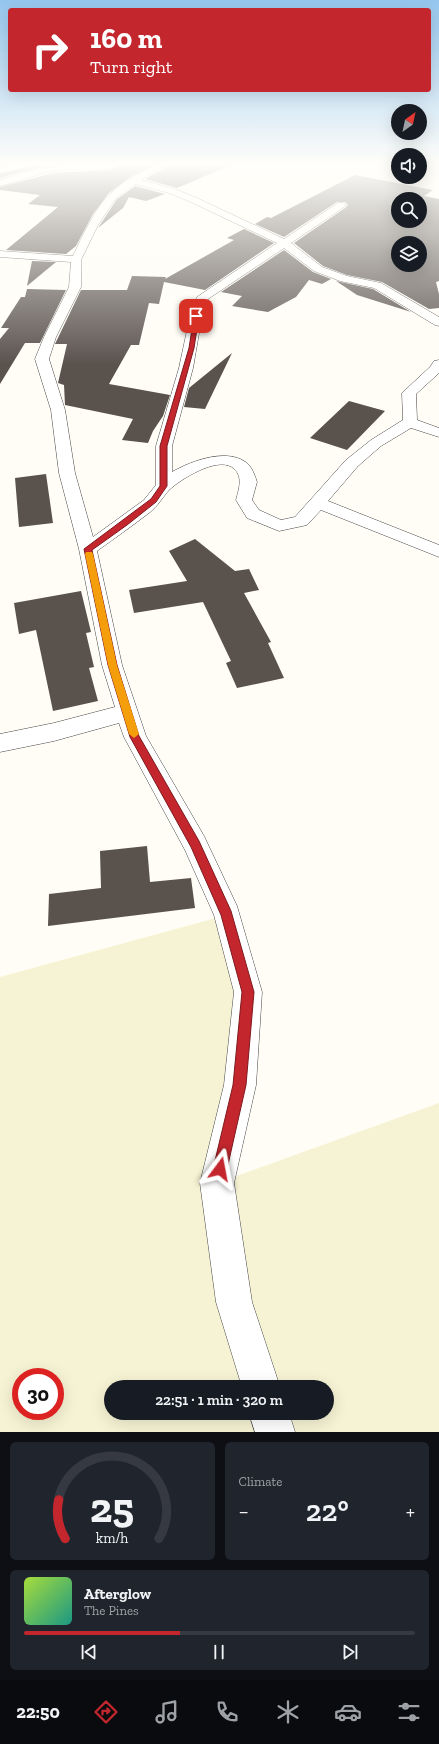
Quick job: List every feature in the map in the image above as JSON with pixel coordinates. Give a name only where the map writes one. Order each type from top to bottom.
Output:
[{"type":"street","points":[[89,232],[77,259],[75,288],[50,337],[42,359],[58,410],[67,473],[88,549],[112,665],[135,737],[195,844],[227,915],[248,992],[240,1085],[217,1183],[234,1302],[259,1380]]},
{"type":"street","points":[[261,232],[283,242],[318,269],[344,279],[377,285],[439,322]]},
{"type":"street","points":[[164,486],[164,446],[188,362],[196,316],[203,297],[299,232]]},
{"type":"street","points":[[0,254],[77,259]]},
{"type":"street","points":[[410,422],[409,393],[435,370],[439,364]]},
{"type":"street","points":[[88,549],[124,524],[153,501],[164,486],[185,471],[205,462],[226,460],[242,468],[250,482],[244,500],[253,514],[279,526],[301,521],[352,463],[376,443],[410,422]]},
{"type":"street","points":[[410,422],[439,433]]},
{"type":"street","points":[[318,503],[439,551]]},
{"type":"street","points":[[0,743],[54,732],[128,712]]},
{"type":"street","points":[[272,1420],[276,1432]]},
{"type":"shaded area","points":[[227,915],[248,992],[217,1183],[439,1103],[439,1432],[0,1432],[0,977]]},
{"type":"building","points":[[28,232],[84,232],[76,246],[66,254],[6,250]]},
{"type":"building","points":[[239,232],[250,232],[274,243],[205,290],[164,282],[159,304],[149,303],[139,345],[131,345],[109,384],[170,395],[163,416],[153,431],[148,443],[122,440],[133,419],[65,405],[64,385],[58,383],[67,344],[55,344],[81,290],[127,290],[132,276],[166,277],[165,279],[234,240],[227,238]]},
{"type":"building","points":[[272,232],[292,232],[284,237]]},
{"type":"building","points":[[310,232],[439,232],[439,281],[436,282],[439,294],[439,308],[429,309],[382,282],[347,275],[323,266],[294,243]]},
{"type":"building","points":[[284,250],[313,272],[331,279],[322,284],[309,280],[296,297],[268,312],[232,306],[242,296],[221,292]]},
{"type":"building","points":[[32,261],[56,262],[27,286]]},
{"type":"building","points":[[336,281],[373,289],[411,312],[357,295]]},
{"type":"building","points":[[27,289],[66,290],[40,343],[25,343],[0,384],[0,339],[9,328],[1,328],[21,297],[25,297]]},
{"type":"building","points":[[232,353],[205,409],[184,407],[189,388]]},
{"type":"building","points":[[349,401],[385,411],[347,450],[310,438]]},
{"type":"building","points":[[46,474],[53,523],[19,527],[15,478]]},
{"type":"building","points":[[195,539],[235,571],[249,569],[259,590],[244,593],[271,642],[268,643],[284,678],[237,688],[226,663],[231,661],[203,602],[134,613],[129,590],[187,581],[169,551]]},
{"type":"building","points":[[81,591],[91,632],[86,633],[94,667],[89,668],[98,701],[53,711],[36,630],[19,634],[14,603]]},
{"type":"building","points":[[147,846],[150,882],[191,878],[195,908],[48,926],[49,894],[101,888],[100,851]]},
{"type":"slow traffic","points":[[89,554],[112,665],[134,734]]},
{"type":"route","points":[[196,316],[191,348],[164,446],[164,486],[153,501],[124,524],[88,549],[112,665],[135,737],[195,844],[227,915],[248,992],[240,1085],[220,1169]]}]
